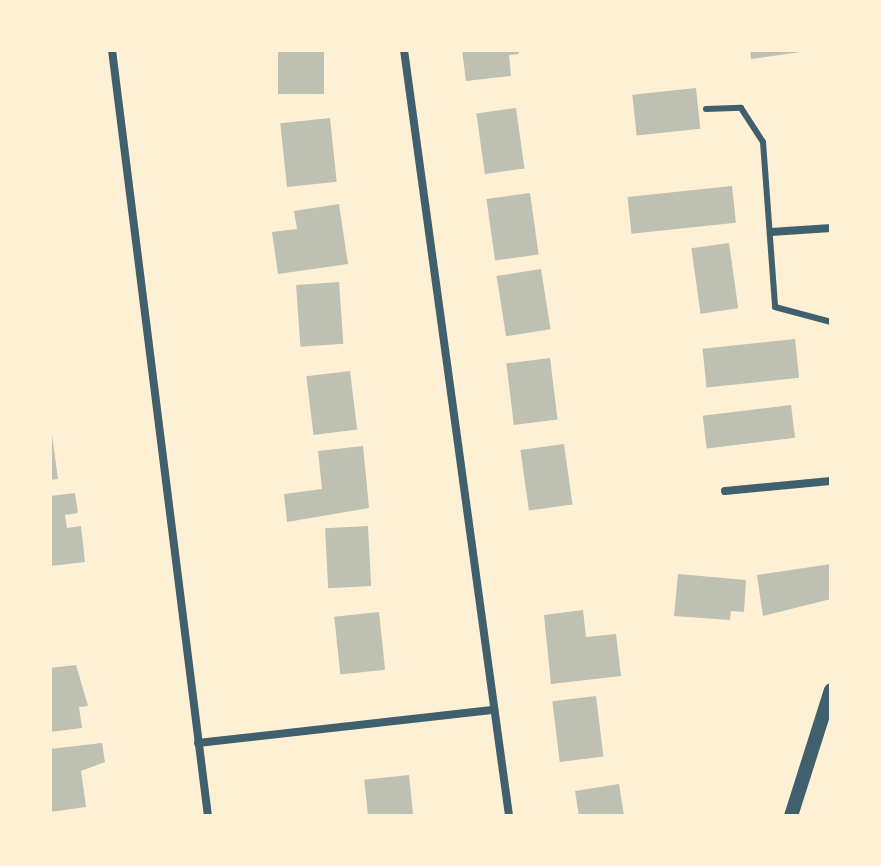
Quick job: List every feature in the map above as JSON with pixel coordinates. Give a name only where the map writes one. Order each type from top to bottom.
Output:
[{"type":"street","points":[[112,50],[208,816]]},
{"type":"street","points":[[404,50],[509,816]]},
{"type":"street","points":[[771,232],[831,228]]},
{"type":"street","points":[[725,491],[831,481]]},
{"type":"street","points":[[791,816],[831,690]]},
{"type":"street","points":[[198,743],[494,710]]},
{"type":"lane","points":[[706,109],[741,108],[763,142],[775,307],[831,322]]},
{"type":"building","points":[[278,50],[324,50],[324,94],[278,94]]},
{"type":"building","points":[[462,50],[518,50],[519,54],[509,55],[511,76],[466,81]]},
{"type":"building","points":[[750,50],[801,50],[801,52],[751,59]]},
{"type":"building","points":[[696,88],[700,129],[637,135],[632,95]]},
{"type":"building","points":[[516,108],[524,168],[485,174],[476,114]]},
{"type":"building","points":[[330,118],[337,182],[287,187],[280,123]]},
{"type":"building","points":[[732,186],[736,223],[631,234],[628,197]]},
{"type":"building","points":[[530,193],[539,254],[495,261],[486,199]]},
{"type":"building","points":[[339,204],[348,264],[278,274],[272,232],[297,229],[294,211]]},
{"type":"building","points":[[729,243],[738,308],[701,314],[691,248]]},
{"type":"building","points":[[541,269],[551,329],[506,336],[497,276]]},
{"type":"building","points":[[339,282],[343,344],[300,347],[296,285]]},
{"type":"building","points":[[795,339],[799,378],[707,388],[703,349]]},
{"type":"building","points":[[550,358],[558,420],[514,425],[506,363]]},
{"type":"building","points":[[350,371],[357,430],[314,435],[306,376]]},
{"type":"building","points":[[791,405],[795,438],[707,449],[703,416]]},
{"type":"building","points":[[50,436],[58,479],[50,480]]},
{"type":"building","points":[[564,444],[572,504],[529,511],[520,450]]},
{"type":"building","points":[[363,446],[369,508],[287,522],[284,494],[322,489],[318,451]]},
{"type":"building","points":[[75,493],[78,513],[65,515],[67,528],[81,526],[85,562],[50,566],[50,496]]},
{"type":"building","points":[[368,526],[371,586],[328,588],[325,528]]},
{"type":"building","points":[[831,564],[831,599],[763,616],[757,575]]},
{"type":"building","points":[[678,574],[746,580],[744,612],[731,611],[730,620],[674,616]]},
{"type":"building","points":[[583,610],[586,637],[616,634],[621,676],[551,684],[544,615]]},
{"type":"building","points":[[379,612],[385,670],[340,674],[334,617]]},
{"type":"building","points":[[76,665],[88,706],[79,707],[82,728],[50,732],[50,668]]},
{"type":"building","points":[[596,696],[603,757],[560,762],[552,701]]},
{"type":"building","points":[[102,743],[105,762],[81,771],[86,807],[50,812],[50,749]]},
{"type":"building","points":[[409,775],[413,816],[368,816],[364,780]]},
{"type":"building","points":[[619,784],[624,816],[579,816],[575,791]]}]
